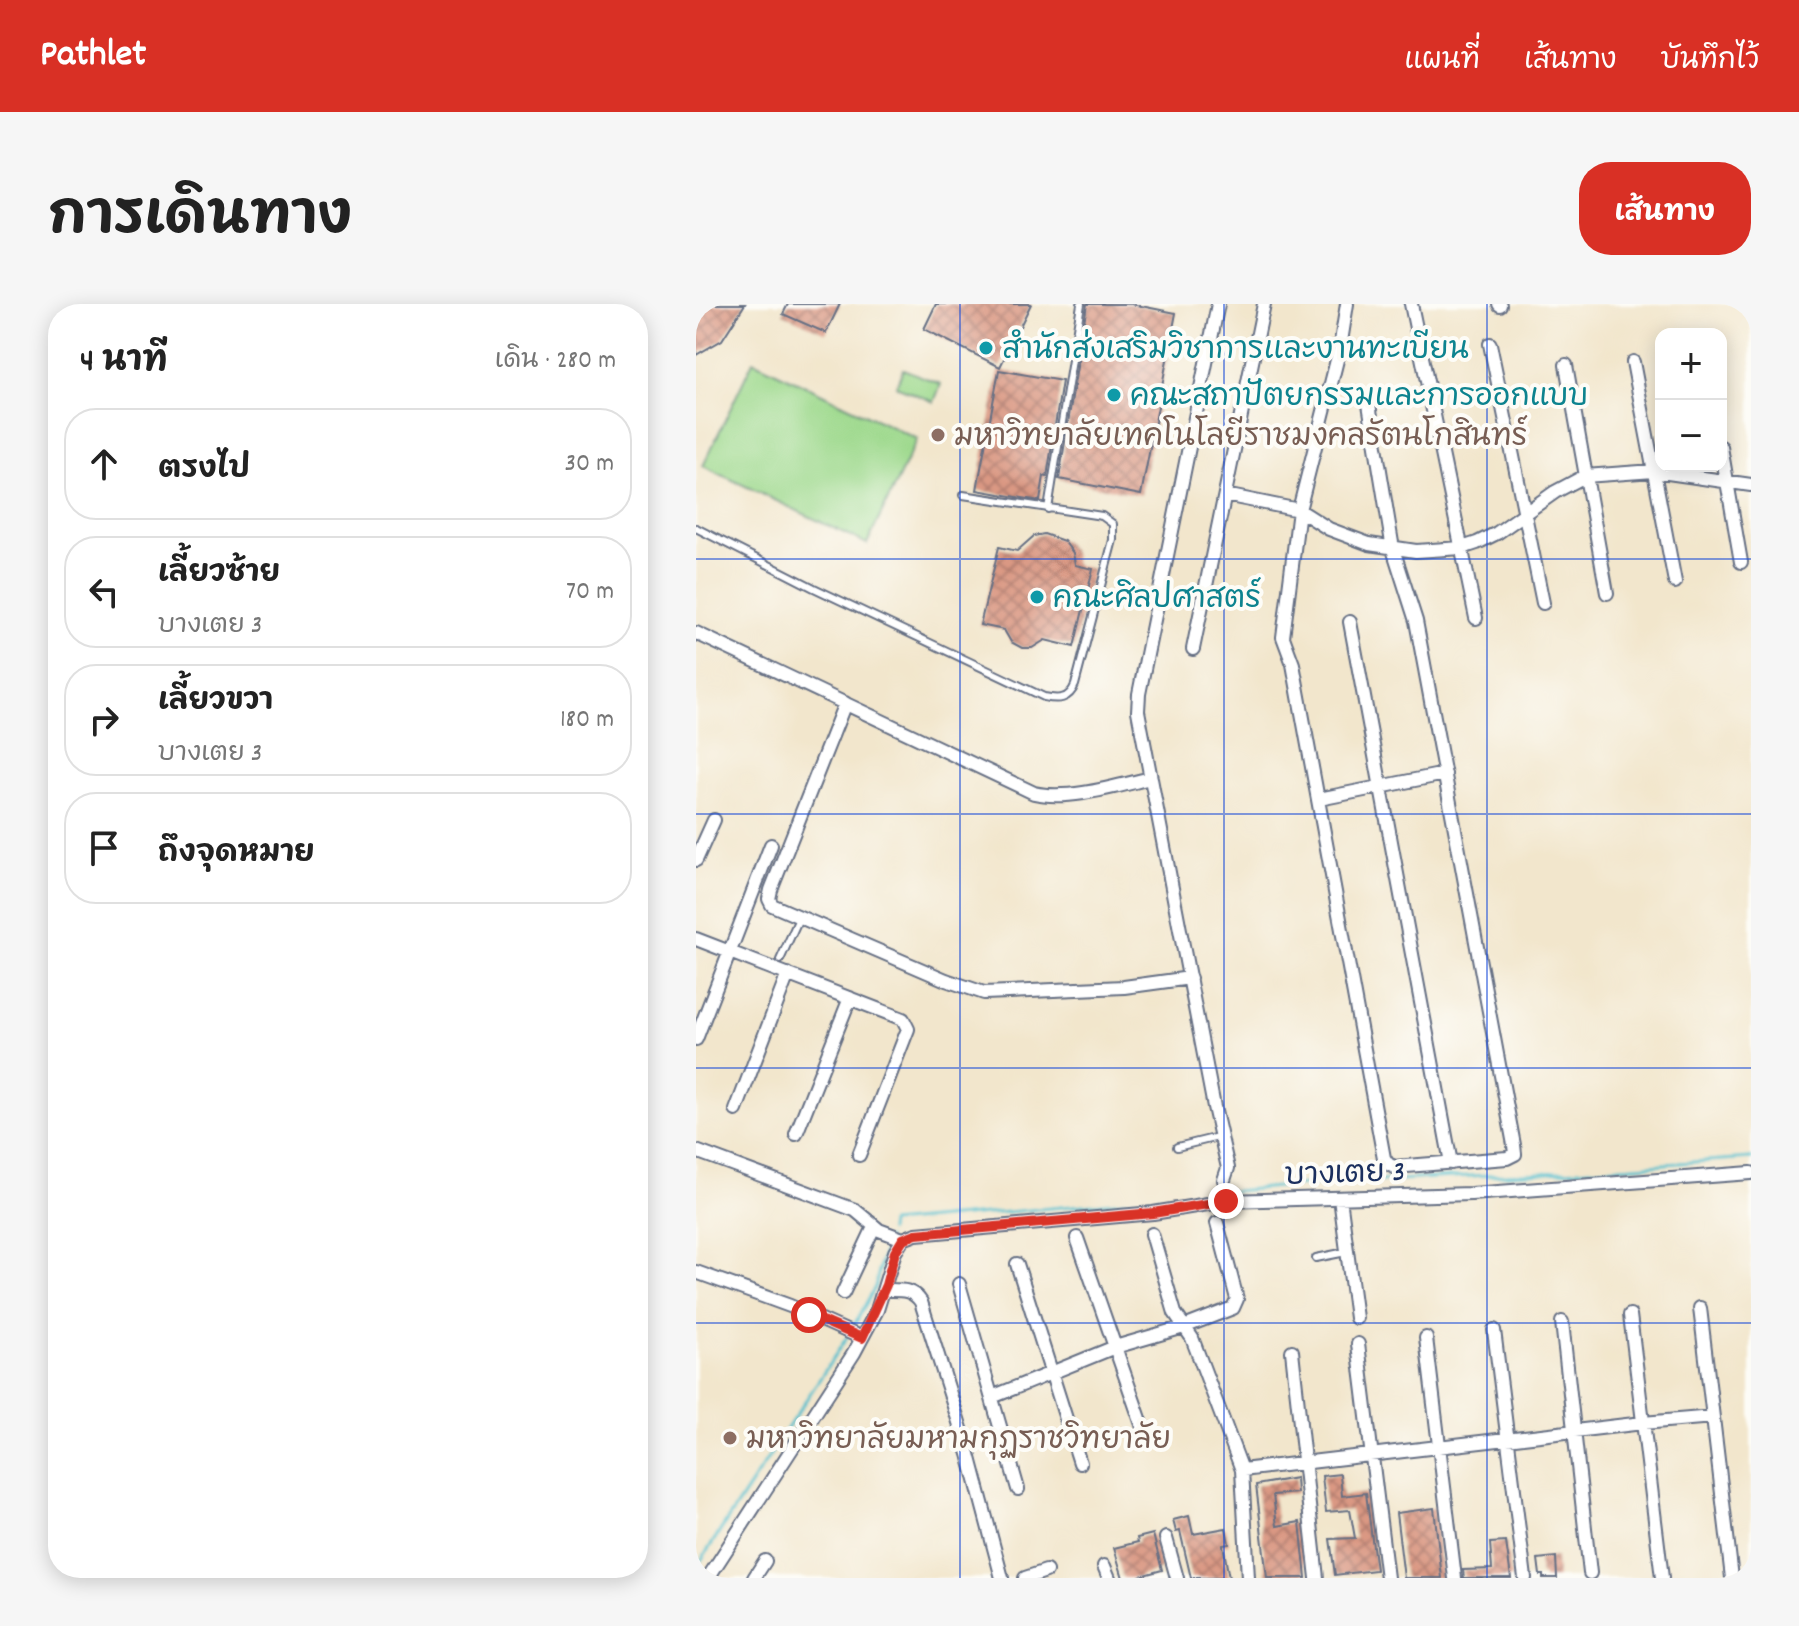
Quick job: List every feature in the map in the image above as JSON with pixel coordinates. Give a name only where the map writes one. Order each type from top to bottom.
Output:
[{"type":"street","points":[[1193,649],[1264,304]]},
{"type":"street","points":[[1347,304],[1340,348],[1299,510],[1283,637],[1293,664],[1384,1158],[1394,1167],[1507,1158],[1515,1154],[1416,621],[1393,549],[1369,404]]},
{"type":"street","points":[[1411,304],[1414,332],[1476,618]]},
{"type":"street","points":[[1216,305],[1138,711],[1228,1168],[1224,1180]]},
{"type":"street","points":[[1490,344],[1543,603]]},
{"type":"street","points":[[1633,362],[1675,582]]},
{"type":"street","points":[[1566,365],[1607,593]]},
{"type":"street","points":[[1225,495],[1299,510],[1348,537],[1393,549],[1416,551],[1462,548],[1497,533],[1525,512],[1585,476],[1654,471],[1751,485]]},
{"type":"street","points":[[1726,472],[1741,562]]},
{"type":"street","points":[[1350,622],[1451,1163]]},
{"type":"street","points":[[696,633],[1034,793],[1044,796],[1105,789],[1151,778]]},
{"type":"street","points":[[845,703],[771,890],[769,899],[772,905],[968,989],[984,993],[1124,987],[1190,978]]},
{"type":"street","points":[[1319,799],[1445,774]]},
{"type":"street","points":[[696,860],[714,820]]},
{"type":"street","points":[[696,1039],[771,845]]},
{"type":"street","points":[[696,939],[903,1019],[908,1029],[859,1155]]},
{"type":"street","points":[[736,1110],[788,974]]},
{"type":"street","points":[[796,1134],[850,998]]},
{"type":"street","points":[[696,1151],[855,1210],[876,1229],[898,1238],[884,1290],[708,1578]]},
{"type":"street","name":"บางเตย 3","points":[[898,1238],[1153,1213],[1226,1201],[1525,1191],[1751,1173]]},
{"type":"street","points":[[1340,1198],[1356,1318]]},
{"type":"street","points":[[992,1397],[1115,1347],[1184,1327],[1233,1308],[1237,1299],[1217,1223]]},
{"type":"street","points":[[843,1293],[876,1229]]},
{"type":"street","points":[[1152,1234],[1175,1313],[1192,1338],[1242,1470],[1248,1578]]},
{"type":"street","points":[[1077,1238],[1145,1433]]},
{"type":"street","points":[[1017,1264],[1080,1463]]},
{"type":"street","points":[[696,1272],[790,1306],[858,1336]]},
{"type":"street","points":[[959,1284],[1018,1489]]},
{"type":"street","points":[[884,1290],[906,1290],[921,1302],[969,1454],[1002,1578]]},
{"type":"street","points":[[1700,1308],[1732,1578]]},
{"type":"street","points":[[1630,1315],[1662,1578]]},
{"type":"street","points":[[1562,1322],[1590,1573]]},
{"type":"street","points":[[1494,1330],[1525,1578]]},
{"type":"street","points":[[1426,1338],[1455,1578]]},
{"type":"street","points":[[1358,1344],[1387,1578]]},
{"type":"street","points":[[1292,1351],[1317,1578]]},
{"type":"street","points":[[1242,1470],[1713,1417]]},
{"type":"street","points":[[1166,1538],[1177,1578]]},
{"type":"street","points":[[754,1578],[765,1561]]},
{"type":"street","points":[[1025,1578],[1046,1571]]},
{"type":"lane","points":[[1048,509],[1081,304]]},
{"type":"lane","points":[[696,528],[814,588],[1044,697],[1056,700],[1071,694],[1113,540],[1113,524],[1102,516],[963,495]]},
{"type":"lane","points":[[780,960],[800,916]]},
{"type":"lane","points":[[1177,1147],[1222,1136]]},
{"type":"lane","points":[[1316,1258],[1346,1252]]},
{"type":"green space","points":[[753,361],[917,439],[867,544],[703,466]]},
{"type":"green space","points":[[903,369],[941,384],[934,402],[896,386]]},
{"type":"building","points":[[696,304],[745,304],[722,340],[696,355]]},
{"type":"building","points":[[788,304],[840,304],[826,333],[783,314]]},
{"type":"building","name":"สำนักส่งเสริมวิชาการและงานทะเบียน","points":[[936,304],[1031,304],[1000,367],[924,329]]},
{"type":"building","name":"คณะสถาปัตยกรรมและการออกแบบ","points":[[1087,304],[1131,304],[1176,313],[1141,495],[1059,479]]},
{"type":"building","points":[[999,370],[1062,381],[1047,477],[1044,476],[1040,501],[977,490]]},
{"type":"building","name":"คณะศิลปศาสตร์","points":[[1044,534],[1064,541],[1073,553],[1075,565],[1093,569],[1074,647],[1045,640],[1032,648],[1022,648],[1011,642],[1004,630],[980,625],[999,547],[1017,551],[1034,536]]},
{"type":"building","points":[[1340,1474],[1342,1496],[1366,1493],[1376,1570],[1335,1575],[1330,1539],[1355,1538],[1350,1510],[1326,1512],[1322,1476]]},
{"type":"building","points":[[1296,1478],[1297,1493],[1273,1495],[1277,1526],[1300,1522],[1306,1578],[1267,1578],[1256,1485]]},
{"type":"building","points":[[1434,1508],[1442,1578],[1404,1578],[1396,1513]]},
{"type":"building","points":[[1189,1516],[1193,1534],[1226,1528],[1229,1544],[1223,1545],[1229,1578],[1191,1578],[1180,1531],[1176,1532],[1173,1520]]},
{"type":"building","points":[[1153,1534],[1162,1570],[1140,1578],[1123,1578],[1114,1548],[1138,1542],[1137,1538]]},
{"type":"building","points":[[1506,1542],[1511,1578],[1464,1578],[1463,1570],[1492,1569],[1490,1543]]},
{"type":"building","points":[[1556,1557],[1557,1578],[1543,1578],[1538,1559]]},
{"type":"waterway","points":[[889,1231],[890,1223],[1288,1186],[1751,1158]]},
{"type":"waterway","points":[[851,1331],[875,1287],[887,1238]]},
{"type":"waterway","points":[[696,1568],[847,1337]]},
{"type":"place","name":"สำนักส่งเสริมวิชาการและงานทะเบียน","points":[[986,348]]},
{"type":"place","name":"คณะสถาปัตยกรรมและการออกแบบ","points":[[1114,395]]},
{"type":"place","name":"มหาวิทยาลัยเทคโนโลยีราชมงคลรัตนโกสินทร์","points":[[938,435]]},
{"type":"place","name":"คณะศิลปศาสตร์","points":[[1037,597]]},
{"type":"place","name":"มหาวิทยาลัยมหามกุฏราชวิทยาลัย","points":[[730,1438]]},
{"type":"route","points":[[809,1315],[862,1338],[877,1310],[895,1252],[903,1239],[916,1234],[1153,1213],[1226,1201]]}]
